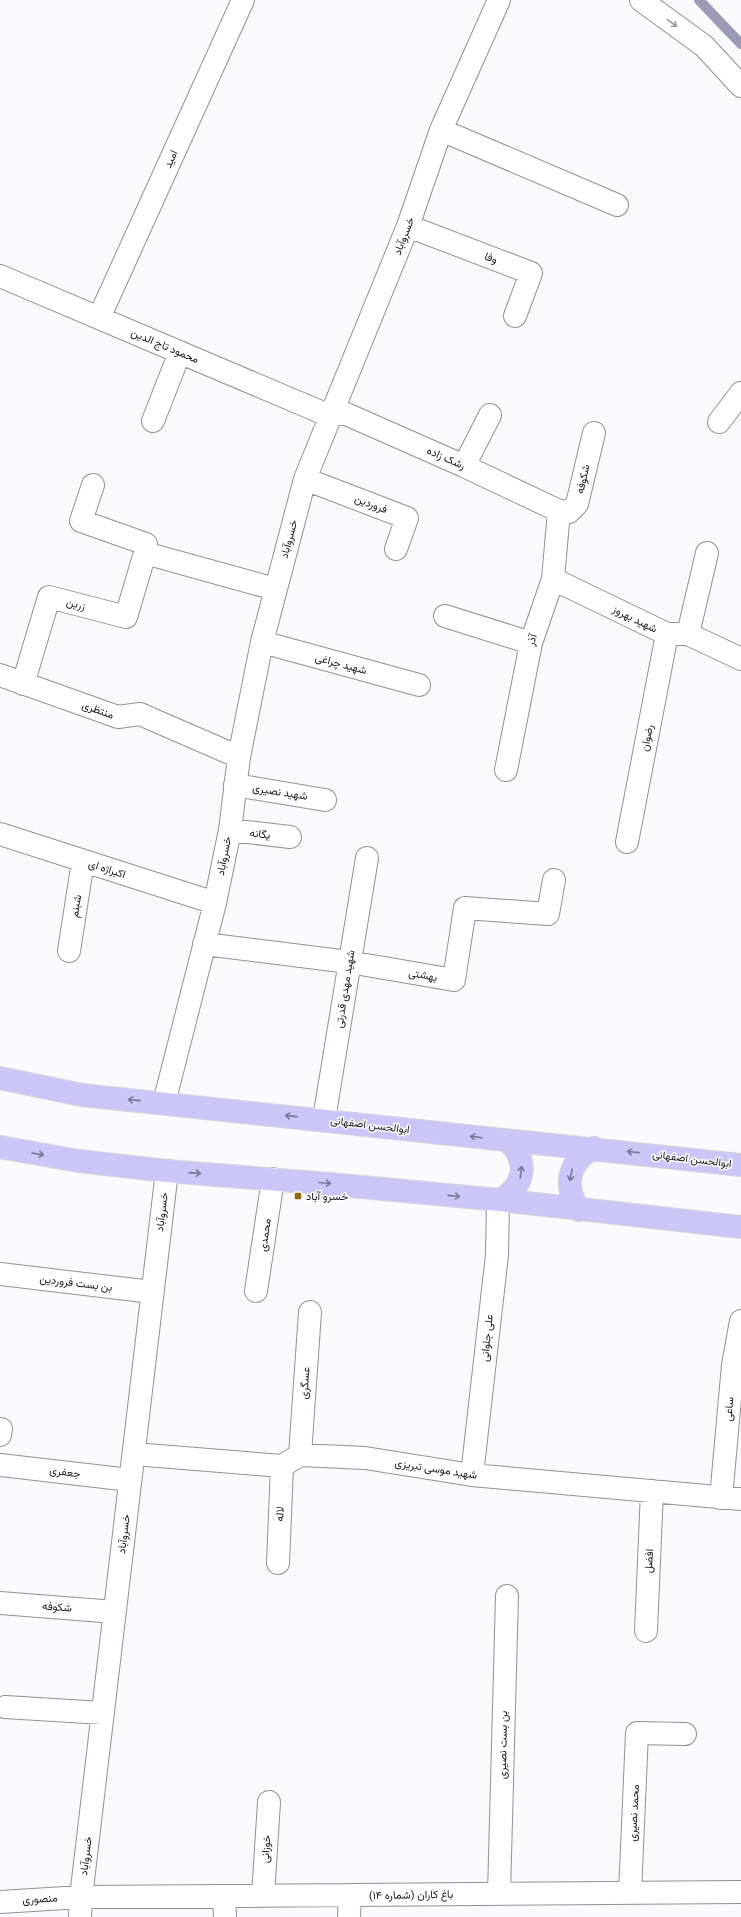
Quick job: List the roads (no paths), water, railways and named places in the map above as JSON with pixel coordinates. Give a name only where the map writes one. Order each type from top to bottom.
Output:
[{"type":"main road","name":"ابوالحسن اصفهانی","points":[[0,1078],[82,1095],[324,1119],[741,1165]]},
{"type":"main road","points":[[499,1200],[515,1190],[522,1172],[522,1163],[519,1154],[506,1140]]},
{"type":"main road","points":[[0,1147],[79,1161],[167,1171],[273,1179],[499,1200],[741,1228]]},
{"type":"main road","points":[[580,1210],[570,1191],[572,1170],[585,1153],[594,1148]]},
{"type":"street","name":"امید","points":[[99,318],[242,0]]},
{"type":"street","name":"خسروآباد","points":[[164,1103],[215,903],[230,830],[239,757],[262,642],[305,479],[408,226],[441,130],[499,0]]},
{"type":"street","points":[[641,0],[704,46],[741,86]]},
{"type":"street","points":[[441,130],[617,205]]},
{"type":"street","name":"وفا","points":[[408,226],[531,273],[515,316]]},
{"type":"street","name":"محمود تاج الدین","points":[[0,276],[330,416]]},
{"type":"street","points":[[153,421],[180,352]]},
{"type":"street","points":[[719,422],[741,393]]},
{"type":"street","name":"رشک زاده","points":[[330,416],[344,413],[559,510]]},
{"type":"street","points":[[464,466],[490,415]]},
{"type":"street","name":"شکوفه","points":[[559,510],[569,512],[578,504],[594,433]]},
{"type":"street","name":"فروردین","points":[[305,479],[407,518],[396,549]]},
{"type":"street","points":[[93,485],[81,521],[146,544],[145,553],[275,589]]},
{"type":"street","name":"آذر","points":[[506,770],[531,643],[553,579],[559,510]]},
{"type":"street","name":"زرین","points":[[23,684],[49,597],[126,617],[145,553]]},
{"type":"street","name":"رضوان","points":[[628,842],[677,634],[708,553]]},
{"type":"street","name":"شهید بهروز","points":[[553,579],[677,634],[741,659]]},
{"type":"street","points":[[445,616],[531,643]]},
{"type":"street","name":"شهید چراغی","points":[[262,642],[419,685]]},
{"type":"street","name":"منتظری","points":[[0,675],[118,718],[140,714],[239,757]]},
{"type":"street","name":"شهید نصیری","points":[[236,785],[324,800]]},
{"type":"street","name":"یگانه","points":[[230,830],[290,838]]},
{"type":"street","name":"اکبراژه ای","points":[[0,834],[215,903]]},
{"type":"street","name":"شهید مهدی قدرتی","points":[[324,1119],[367,858]]},
{"type":"street","name":"شبنم","points":[[69,951],[83,861]]},
{"type":"street","name":"بهشتی","points":[[204,944],[349,962],[454,980],[465,908],[548,914],[554,880]]},
{"type":"street","name":"خسروآباد","points":[[81,1907],[167,1171]]},
{"type":"street","name":"محمدی","points":[[256,1291],[273,1179]]},
{"type":"street","name":"علی جلوانی","points":[[472,1475],[497,1255],[499,1200]]},
{"type":"street","name":"بن بست فروردین","points":[[0,1274],[152,1292]]},
{"type":"street","name":"عسگری","points":[[291,1460],[310,1312]]},
{"type":"street","name":"ساعی","points":[[731,1498],[733,1365],[741,1322]]},
{"type":"street","name":"شهید موسی تبریزی","points":[[134,1454],[291,1460],[365,1458],[472,1475],[731,1498]]},
{"type":"street","name":"لاله","points":[[278,1563],[291,1460]]},
{"type":"street","name":"جعفری","points":[[0,1465],[130,1480]]},
{"type":"street","name":"افضل","points":[[646,1631],[652,1491]]},
{"type":"street","name":"بن بست نصیری","points":[[499,1894],[507,1596]]},
{"type":"street","name":"شکوفه","points":[[0,1603],[115,1612]]},
{"type":"street","points":[[5,1707],[103,1713]]},
{"type":"street","name":"محمد نصیری","points":[[630,1893],[637,1733],[685,1734]]},
{"type":"street","name":"خوزانی","points":[[263,1896],[269,1802]]},
{"type":"street","points":[[741,1892],[741,1897]]},
{"type":"street","name":"باغ کاران (شماره ۱۴)","points":[[81,1907],[224,1907],[263,1896],[741,1892]]},
{"type":"street","points":[[349,1917],[350,1896]]},
{"type":"street","name":"منصوری","points":[[0,1902],[81,1907]]},
{"type":"waterway","points":[[699,0],[741,44]]},
{"type":"place","name":"خسرو آباد","points":[[298,1196]]}]
